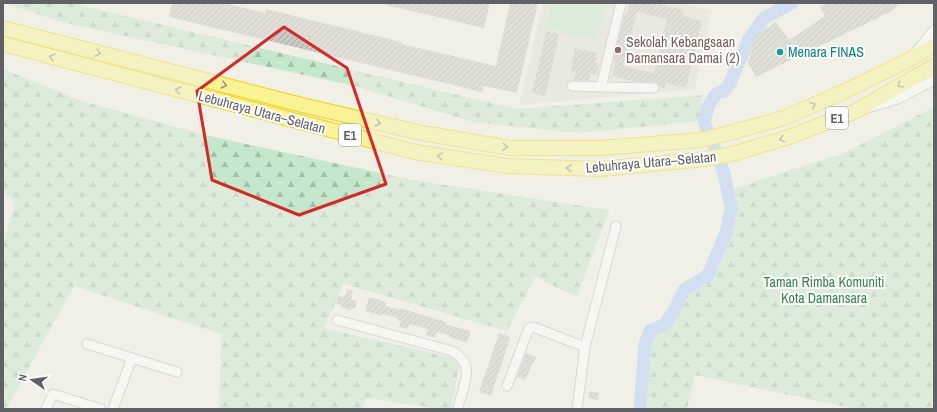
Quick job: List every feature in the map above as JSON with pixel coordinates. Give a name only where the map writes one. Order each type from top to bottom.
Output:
[{"type":"highway","name":"Lebuhraya Utara–Selatan","points":[[3,28],[302,105],[422,133],[511,148],[602,148],[700,140],[729,133],[784,118],[843,92],[911,59],[934,45]]},
{"type":"highway","name":"Lebuhraya Utara–Selatan","points":[[3,44],[415,152],[507,166],[600,169],[705,159],[732,154],[789,137],[856,111],[934,66]]},
{"type":"street","points":[[601,87],[621,3]]},
{"type":"street","points":[[911,59],[934,30]]},
{"type":"street","points":[[856,111],[898,99],[934,80]]},
{"type":"street","points":[[572,86],[654,88]]},
{"type":"street","points":[[577,409],[585,347],[616,226]]},
{"type":"street","points":[[337,320],[452,351],[459,355],[465,362],[467,372],[458,409]]},
{"type":"street","points":[[507,386],[529,328],[533,327],[585,347]]},
{"type":"street","points":[[87,344],[177,372]]},
{"type":"street","points":[[113,409],[132,358]]},
{"type":"street","points":[[46,409],[53,394],[99,409]]},
{"type":"highlighted area","points":[[284,27],[347,68],[386,184],[299,215],[212,180],[197,91]]},
{"type":"shaded area","name":"Sekolah Kebangsaan Damansara Damai (2)","points":[[543,3],[681,3],[712,10],[695,89],[519,105]]},
{"type":"green space","points":[[3,3],[75,3],[517,109],[703,95],[699,121],[579,133],[473,122],[351,85],[65,23]]},
{"type":"green space","points":[[551,3],[606,3],[597,41],[545,28]]},
{"type":"green space","points":[[3,69],[82,101],[209,136],[413,180],[609,210],[577,297],[535,277],[507,331],[344,284],[324,328],[453,358],[459,365],[451,409],[439,409],[366,398],[363,409],[219,409],[221,334],[74,286],[6,409],[3,409],[3,244],[15,204],[3,190]]},
{"type":"green space","name":"Taman Rimba Komuniti Kota Damansara","points":[[934,107],[934,409],[855,409],[695,375],[687,409],[647,409],[650,349],[654,334],[666,328],[677,315],[688,293],[712,276],[730,230],[735,208],[732,189],[844,153]]},
{"type":"building","points":[[172,3],[224,3],[265,13],[266,9],[401,42],[401,44],[496,66],[510,3],[538,3],[517,93],[483,86],[482,92],[169,17]]},
{"type":"building","points":[[386,3],[490,3],[484,28],[386,5]]},
{"type":"building","points":[[629,3],[654,3],[684,10],[683,16],[702,21],[686,88],[666,83],[665,88],[660,87],[654,82],[636,82],[612,76],[615,61],[613,61],[625,13],[627,14]],"holes":[[[637,12],[667,19],[654,73],[623,66]]]},
{"type":"building","name":"Menara FINAS","points":[[827,3],[901,3],[890,12],[756,77],[748,63],[755,36],[776,22],[789,40],[825,16],[820,7]]},
{"type":"building","points":[[546,31],[559,34],[545,96],[532,93]]},
{"type":"building","points":[[575,48],[597,53],[595,63],[599,63],[597,75],[590,74],[589,81],[574,80],[576,72],[571,71]]},
{"type":"building","points":[[347,289],[353,291],[351,299],[357,301],[355,309],[352,308],[351,310],[336,304],[338,296],[345,296]]},
{"type":"building","points":[[369,297],[386,302],[385,306],[400,310],[400,308],[446,322],[445,324],[471,331],[467,343],[449,337],[449,335],[437,332],[435,338],[426,335],[428,329],[409,324],[408,329],[399,327],[401,321],[397,320],[398,318],[383,314],[382,316],[365,311]]},
{"type":"building","points":[[499,333],[510,337],[491,396],[479,392]]},
{"type":"building","points":[[526,353],[536,357],[525,380],[517,377]]},
{"type":"building","points":[[590,391],[599,393],[598,400],[588,398]]},
{"type":"waterway","points":[[640,409],[645,344],[650,331],[664,325],[673,312],[684,290],[708,275],[727,230],[731,208],[724,173],[704,121],[709,105],[716,94],[724,91],[730,83],[749,39],[764,18],[792,3]]},
{"type":"place","name":"Sekolah Kebangsaan Damansara Damai (2)","points":[[618,50]]},
{"type":"place","name":"Menara FINAS","points":[[780,52]]}]
